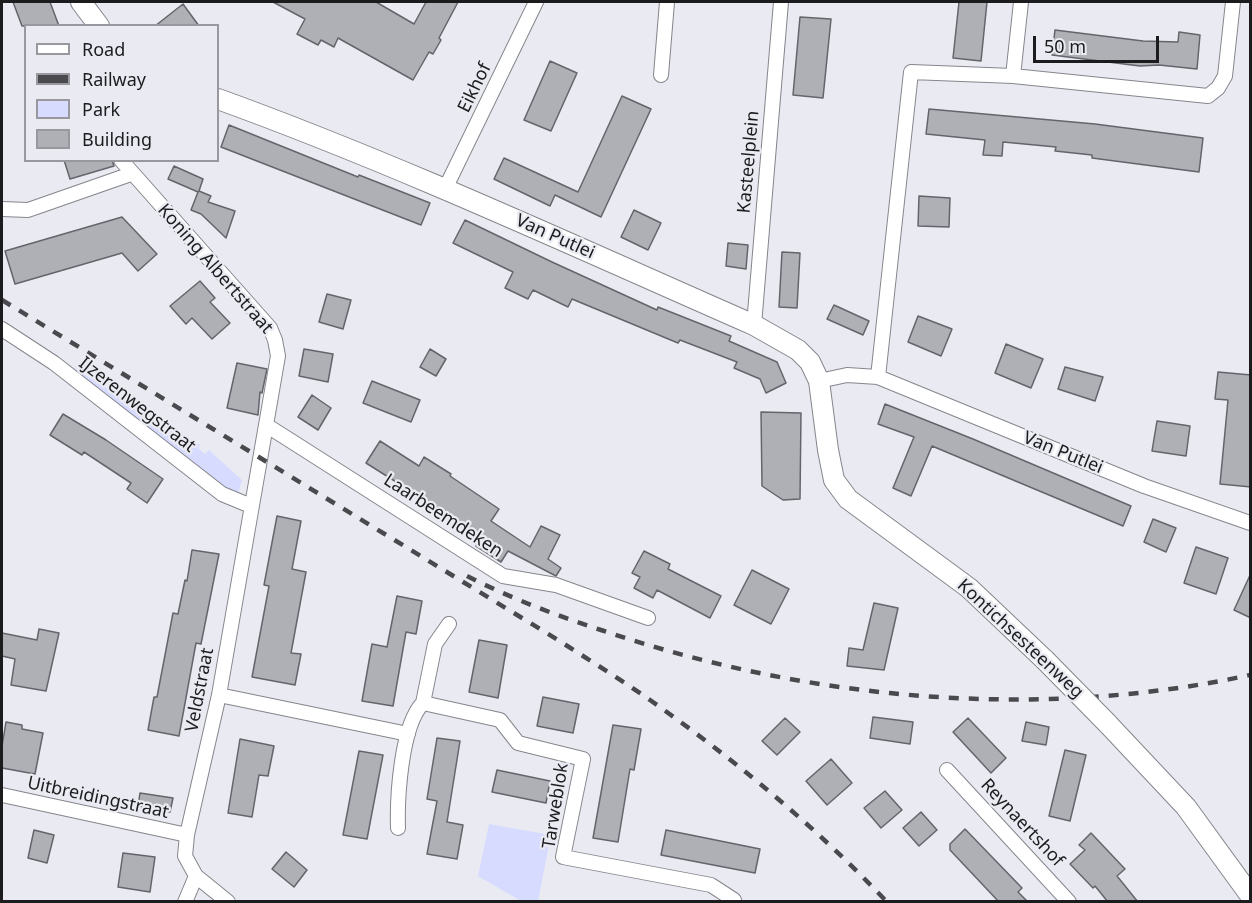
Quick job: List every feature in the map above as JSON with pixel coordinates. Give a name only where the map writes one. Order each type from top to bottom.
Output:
[{"type":"street","name":"Eikhof","points":[[445,189],[536,2]]},
{"type":"street","points":[[661,75],[667,2]]},
{"type":"street","name":"Kasteelplein","points":[[754,325],[781,2]]},
{"type":"street","points":[[1013,76],[1021,2]]},
{"type":"street","points":[[878,377],[911,72],[1013,76],[1208,96],[1218,88],[1225,76],[1233,2]]},
{"type":"street","name":"Van Putlei","points":[[219,99],[295,127],[445,189],[754,325],[798,350],[810,362],[819,381],[847,375],[878,377],[1144,486],[1251,524]]},
{"type":"street","name":"Koning Albertstraat","points":[[122,162],[270,328],[275,340],[278,356],[255,482]]},
{"type":"street","points":[[2,209],[28,210],[131,174]]},
{"type":"street","name":"IJzerenwegstraat","points":[[2,329],[54,363],[222,494],[251,506]]},
{"type":"street","name":"Kontichsesteenweg","points":[[819,381],[834,480],[848,499],[969,588],[1045,660],[1186,807],[1251,895]]},
{"type":"street","name":"Laarbeemdeken","points":[[266,425],[502,576],[556,585],[648,618]]},
{"type":"street","name":"Veldstraat","points":[[196,876],[185,855],[187,836],[219,695],[255,482]]},
{"type":"street","points":[[398,828],[397,798],[408,734],[416,710],[423,703],[435,644],[449,624]]},
{"type":"street","points":[[219,695],[408,734]]},
{"type":"street","name":"Tarweblok","points":[[423,703],[500,720],[518,743],[583,759],[563,857],[711,885],[734,900]]},
{"type":"street","name":"Reynaertshof","points":[[948,770],[1069,902]]},
{"type":"street","name":"Uitbreidingstraat","points":[[2,795],[187,836]]},
{"type":"street","points":[[185,902],[196,876],[228,902]]},
{"type":"green space","points":[[72,367],[200,445],[198,448],[205,454],[209,450],[242,480],[238,494],[233,495],[70,371]]},
{"type":"green space","points":[[489,824],[551,835],[538,901],[521,901],[478,876]]},
{"type":"building","points":[[13,2],[50,2],[58,24],[24,24],[22,26]]},
{"type":"building","points":[[273,2],[376,2],[414,24],[426,2],[458,2],[433,54],[429,52],[413,80],[338,38],[334,47],[321,40],[318,45],[297,34],[305,19]]},
{"type":"building","points":[[959,2],[987,2],[981,61],[953,58]]},
{"type":"building","points":[[183,4],[198,24],[158,24]]},
{"type":"building","points":[[800,17],[831,19],[823,98],[793,95]]},
{"type":"building","points":[[1055,30],[1143,41],[1178,42],[1179,32],[1200,35],[1197,69],[1159,65],[1140,66],[1052,55]]},
{"type":"building","points":[[550,61],[577,73],[551,131],[524,120]]},
{"type":"building","points":[[622,96],[651,109],[601,217],[555,195],[550,206],[494,179],[504,158],[578,192]]},
{"type":"building","points":[[929,109],[1095,124],[1203,138],[1199,172],[1092,158],[1092,155],[1055,151],[1056,147],[1003,142],[1002,156],[983,155],[985,140],[926,134]]},
{"type":"building","points":[[229,125],[358,177],[359,175],[430,203],[421,225],[221,147]]},
{"type":"building","points":[[65,162],[113,162],[114,166],[70,179]]},
{"type":"building","points":[[174,166],[203,179],[199,191],[211,196],[208,202],[235,211],[226,238],[201,214],[191,210],[198,192],[168,179]]},
{"type":"building","points":[[919,196],[950,198],[949,227],[918,226]]},
{"type":"building","points":[[634,210],[661,223],[648,250],[621,237]]},
{"type":"building","points":[[122,217],[157,254],[138,271],[122,253],[15,284],[5,251]]},
{"type":"building","points":[[465,220],[657,310],[658,307],[731,336],[729,341],[777,362],[786,383],[766,393],[760,379],[734,368],[737,362],[680,340],[678,343],[572,299],[568,307],[533,290],[528,299],[505,288],[513,272],[453,243]]},
{"type":"building","points":[[728,243],[748,245],[746,269],[726,266]]},
{"type":"building","points":[[782,252],[800,253],[797,308],[779,307]]},
{"type":"building","points":[[200,281],[215,298],[210,302],[230,323],[212,339],[192,318],[186,324],[170,306]]},
{"type":"building","points":[[327,294],[351,300],[343,329],[319,322]]},
{"type":"building","points":[[834,305],[869,321],[863,335],[827,319]]},
{"type":"building","points":[[918,316],[952,329],[941,356],[908,342]]},
{"type":"building","points":[[1006,344],[1043,359],[1031,388],[995,373]]},
{"type":"building","points":[[304,349],[333,354],[328,382],[299,376]]},
{"type":"building","points":[[430,349],[446,359],[436,376],[420,367]]},
{"type":"building","points":[[237,363],[267,369],[262,393],[260,392],[258,415],[227,408]]},
{"type":"building","points":[[1065,367],[1103,377],[1095,401],[1058,389]]},
{"type":"building","points":[[1218,372],[1251,375],[1251,487],[1220,484],[1228,400],[1215,399]]},
{"type":"building","points":[[372,381],[420,400],[411,422],[363,403]]},
{"type":"building","points":[[312,395],[331,408],[318,430],[298,417]]},
{"type":"building","points":[[885,404],[1131,506],[1123,526],[932,446],[911,496],[893,488],[914,437],[878,424]]},
{"type":"building","points":[[761,412],[801,413],[800,499],[783,500],[762,486]]},
{"type":"building","points":[[63,414],[163,479],[147,503],[127,489],[131,483],[84,452],[82,455],[50,435]]},
{"type":"building","points":[[1157,421],[1190,426],[1186,456],[1152,451]]},
{"type":"building","points":[[380,441],[419,466],[424,457],[451,474],[450,476],[499,509],[491,521],[530,547],[541,526],[560,535],[548,559],[561,568],[556,576],[508,551],[501,562],[476,546],[482,536],[366,463]]},
{"type":"building","points":[[277,516],[301,521],[292,569],[306,572],[291,653],[301,654],[295,685],[252,677],[269,586],[264,585]]},
{"type":"building","points":[[1153,519],[1176,528],[1166,552],[1144,542]]},
{"type":"building","points":[[1196,547],[1228,558],[1216,594],[1184,583]]},
{"type":"building","points":[[192,550],[219,554],[201,644],[196,643],[179,736],[148,730],[154,697],[157,697],[173,613],[178,614]]},
{"type":"building","points":[[644,551],[670,564],[668,569],[721,596],[710,618],[657,590],[653,598],[634,588],[640,577],[632,573]]},
{"type":"building","points":[[752,570],[789,589],[771,624],[734,605]]},
{"type":"building","points":[[1251,573],[1251,618],[1234,610]]},
{"type":"building","points":[[397,596],[422,601],[416,634],[406,632],[393,706],[362,701],[372,644],[387,647]]},
{"type":"building","points":[[874,603],[898,608],[884,670],[847,666],[849,648],[863,650]]},
{"type":"building","points":[[39,629],[59,633],[46,691],[11,685],[15,659],[2,656],[2,633],[37,640]]},
{"type":"building","points":[[479,640],[507,645],[498,698],[469,692]]},
{"type":"building","points":[[543,697],[579,704],[573,733],[537,726]]},
{"type":"building","points":[[873,717],[913,722],[910,744],[870,738]]},
{"type":"building","points":[[785,718],[800,732],[777,755],[762,741]]},
{"type":"building","points":[[968,718],[1006,758],[991,773],[953,732]]},
{"type":"building","points":[[6,722],[22,725],[22,729],[43,733],[35,774],[2,768],[2,746]]},
{"type":"building","points":[[1026,722],[1049,727],[1046,745],[1022,741]]},
{"type":"building","points":[[613,725],[641,729],[634,770],[630,769],[618,842],[593,838]]},
{"type":"building","points":[[437,738],[460,741],[447,822],[463,825],[457,859],[427,854],[437,801],[427,799]]},
{"type":"building","points":[[240,739],[274,746],[268,776],[259,775],[252,817],[228,813]]},
{"type":"building","points":[[1065,750],[1086,755],[1070,821],[1049,816]]},
{"type":"building","points":[[359,751],[383,755],[367,839],[343,835]]},
{"type":"building","points":[[831,759],[852,783],[827,805],[806,781]]},
{"type":"building","points":[[497,770],[550,781],[546,803],[492,792]]},
{"type":"building","points":[[885,791],[902,810],[881,828],[864,808]]},
{"type":"building","points":[[140,793],[173,798],[170,812],[138,806]]},
{"type":"building","points":[[921,812],[937,830],[919,846],[903,828]]},
{"type":"building","points":[[965,829],[1022,888],[1018,892],[1028,902],[999,902],[950,850],[950,844]]},
{"type":"building","points":[[34,830],[54,835],[47,863],[28,858]]},
{"type":"building","points":[[666,830],[760,849],[755,873],[661,855]]},
{"type":"building","points":[[1091,833],[1125,869],[1117,876],[1138,902],[1108,902],[1095,886],[1093,888],[1070,864],[1085,850],[1079,845]]},
{"type":"building","points":[[286,852],[307,870],[294,887],[272,869]]},
{"type":"building","points":[[123,853],[155,857],[150,892],[118,887]]},
{"type":"railway","points":[[2,300],[558,640],[639,692],[713,746],[773,795],[832,847],[887,902]]},
{"type":"railway","points":[[467,576],[550,612],[679,654],[759,673],[841,687],[923,696],[1005,699],[1088,697],[1169,689],[1250,675]]}]
